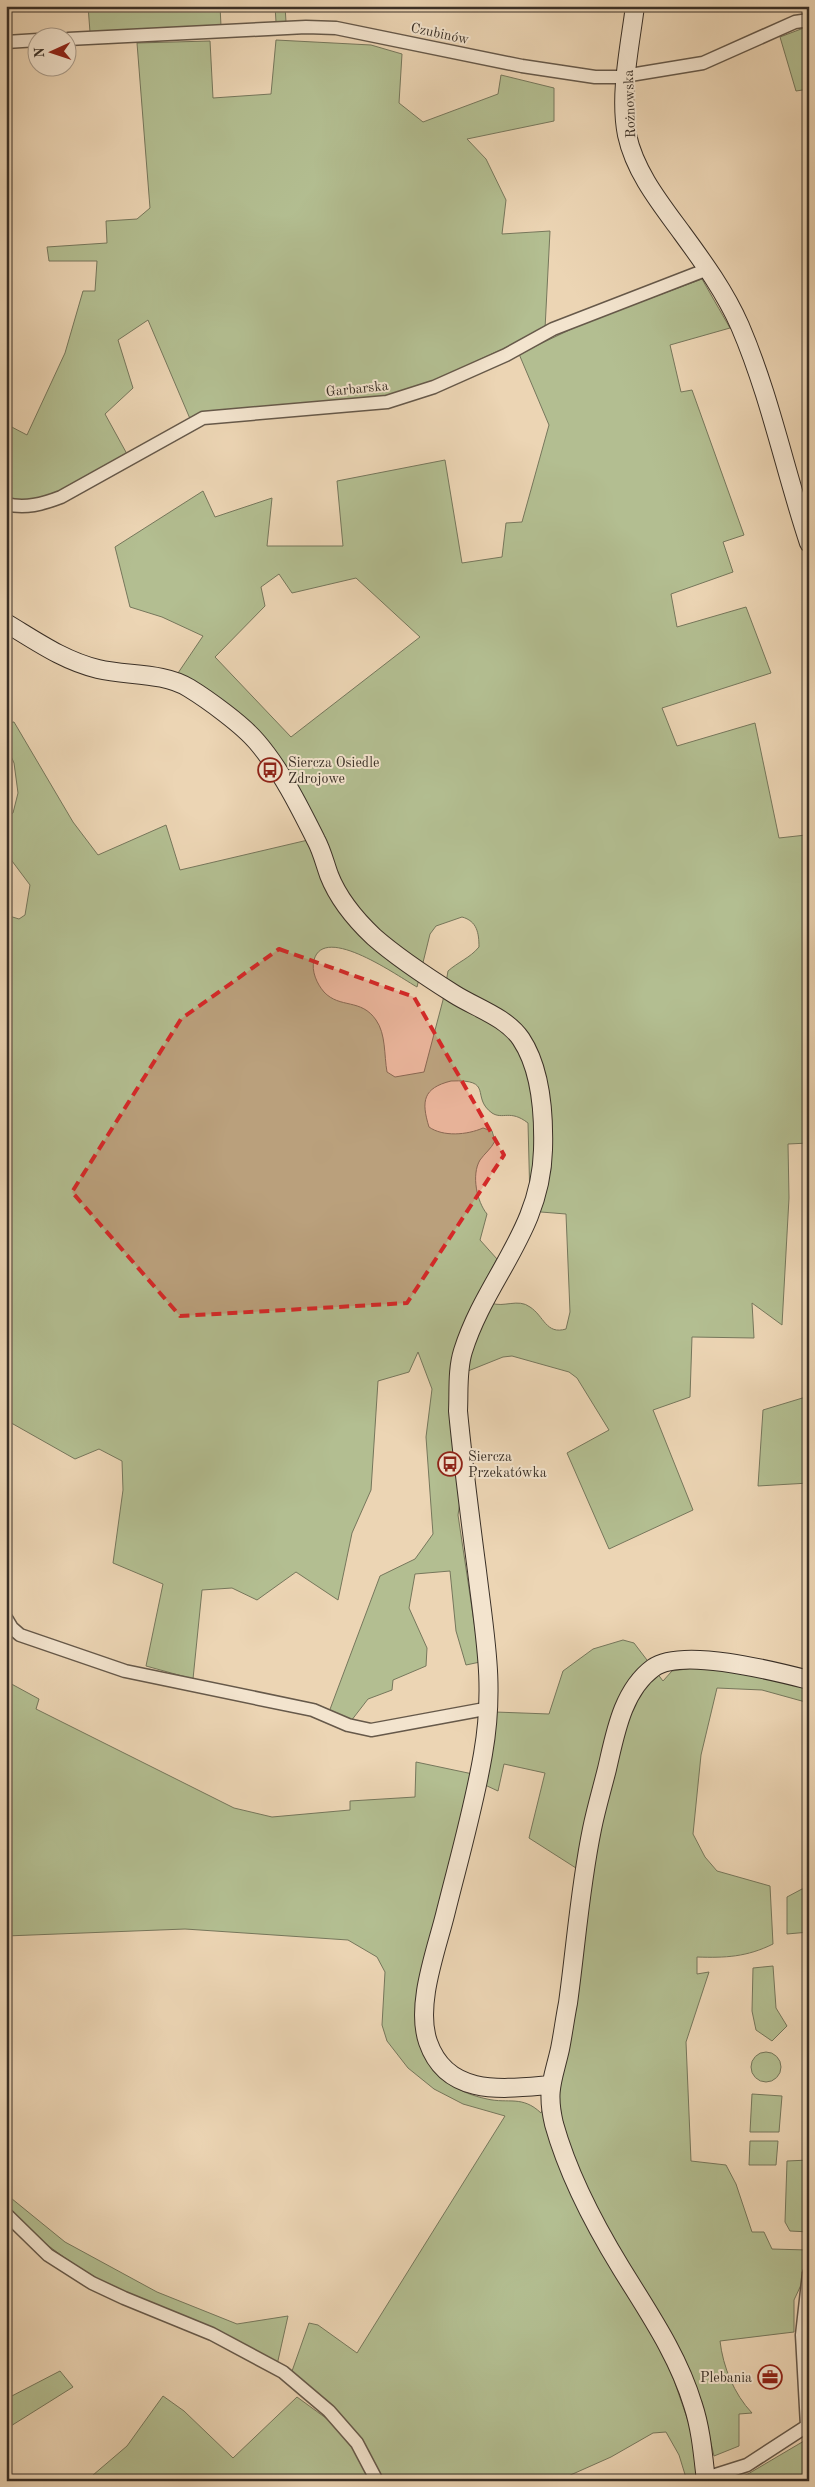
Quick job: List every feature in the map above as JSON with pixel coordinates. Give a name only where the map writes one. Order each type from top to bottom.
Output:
[{"type":"street","name":"Rożnowska","points":[[635,6],[626,76],[627,133],[639,170],[708,269],[728,304],[750,351],[809,543]]},
{"type":"street","name":"Czubinów","points":[[78,39],[336,28],[522,66],[595,77],[626,76],[703,63],[794,22],[809,20]]},
{"type":"street","points":[[6,42],[28,41]]},
{"type":"street","name":"Garbarska","points":[[6,504],[16,506],[43,504],[60,497],[203,418],[387,402],[434,388],[506,355],[553,330],[708,269]]},
{"type":"street","points":[[6,622],[67,659],[99,669],[171,680],[188,687],[256,740],[286,783],[317,842],[330,878],[346,904],[368,930],[426,976],[455,995],[501,1020],[520,1037],[530,1054],[537,1083],[542,1118],[543,1151],[538,1190],[526,1226],[488,1295],[467,1340],[459,1371],[459,1420],[488,1655],[490,1708],[476,1793],[430,1976],[424,2010],[425,2031],[432,2052],[438,2061],[461,2080],[485,2088],[502,2090],[549,2086]]},
{"type":"street","points":[[6,1618],[12,1628],[20,1635],[125,1671],[313,1710],[348,1725],[371,1730],[490,1708]]},
{"type":"street","points":[[809,1680],[701,1659],[668,1661],[654,1668],[632,1691],[622,1713],[592,1829],[560,2049],[549,2086],[550,2104],[555,2127],[571,2174],[620,2266],[657,2325],[684,2381],[697,2420],[706,2480],[747,2465],[806,2426],[802,2334],[809,2274]]},
{"type":"street","points":[[6,2214],[48,2255],[92,2283],[212,2334],[283,2372],[329,2411],[357,2443],[378,2481]]},
{"type":"highlighted area","points":[[279,949],[414,997],[504,1155],[407,1303],[180,1316],[72,1192],[181,1019]]},
{"type":"green space","points":[[88,6],[220,6],[221,26],[90,32]]},
{"type":"green space","points":[[275,6],[285,6],[286,22],[276,22]]},
{"type":"green space","points":[[809,26],[809,89],[796,91],[780,37]]},
{"type":"green space","points":[[276,40],[371,45],[402,54],[399,103],[423,122],[498,94],[501,75],[554,88],[554,121],[467,139],[486,159],[506,200],[502,234],[550,231],[545,329],[406,394],[388,398],[302,403],[296,406],[191,421],[148,320],[118,340],[133,388],[105,414],[127,454],[77,484],[49,497],[26,503],[6,500],[6,424],[27,435],[65,353],[83,291],[95,291],[97,261],[49,261],[47,247],[107,243],[106,221],[137,219],[150,208],[137,43],[210,41],[213,98],[271,94]]},
{"type":"green space","points":[[702,279],[730,328],[670,345],[681,392],[692,390],[744,535],[723,542],[733,572],[671,594],[677,627],[746,607],[771,673],[662,708],[677,746],[755,723],[779,838],[806,835],[809,837],[809,1052],[806,1068],[809,1076],[809,1143],[788,1144],[789,1198],[782,1325],[752,1303],[754,1338],[692,1337],[690,1397],[653,1410],[693,1510],[609,1549],[567,1453],[609,1430],[577,1378],[569,1372],[512,1356],[503,1357],[468,1371],[452,1367],[461,1495],[458,1515],[480,1662],[466,1665],[456,1631],[450,1571],[415,1574],[409,1608],[427,1648],[426,1666],[393,1680],[392,1690],[368,1699],[351,1721],[329,1712],[380,1576],[415,1559],[433,1534],[426,1437],[432,1389],[418,1352],[409,1372],[378,1381],[371,1490],[352,1533],[338,1600],[296,1572],[257,1600],[232,1588],[202,1590],[193,1679],[146,1666],[163,1584],[113,1563],[123,1490],[122,1461],[99,1449],[75,1459],[6,1420],[6,915],[19,919],[25,915],[30,885],[6,853],[6,817],[13,813],[18,793],[14,763],[6,745],[6,723],[14,722],[73,822],[98,855],[166,825],[180,870],[308,840],[273,748],[176,676],[203,636],[162,617],[130,607],[115,547],[203,491],[215,517],[272,498],[267,546],[343,546],[337,481],[445,460],[462,563],[502,557],[506,523],[522,522],[549,425],[519,354],[584,323]],"holes":[[[279,574],[292,593],[356,578],[420,637],[291,737],[215,657],[265,606],[261,587]],[[462,917],[467,919],[476,928],[479,947],[448,971],[443,1000],[424,1072],[395,1077],[387,1072],[382,1032],[376,1020],[364,1009],[337,1000],[324,992],[315,977],[313,969],[314,960],[321,950],[332,947],[346,950],[379,964],[417,987],[430,934],[436,926]],[[451,1081],[473,1083],[478,1086],[482,1101],[492,1113],[500,1116],[516,1117],[528,1123],[530,1201],[541,1212],[566,1214],[570,1312],[566,1329],[559,1330],[550,1327],[535,1311],[525,1304],[496,1304],[489,1302],[478,1294],[497,1259],[480,1240],[487,1214],[478,1196],[476,1173],[480,1160],[495,1141],[492,1131],[483,1128],[470,1132],[448,1134],[429,1127],[425,1103],[430,1092],[442,1084]]]},
{"type":"green space","points":[[809,1396],[809,1483],[758,1486],[763,1410]]},
{"type":"green space","points":[[623,1640],[634,1643],[663,1681],[672,1671],[702,1667],[728,1668],[809,1687],[809,1703],[762,1690],[717,1688],[701,1755],[693,1834],[705,1857],[717,1871],[770,1886],[773,1944],[754,1952],[736,1956],[697,1957],[697,1974],[709,1972],[686,2042],[691,2161],[726,2165],[736,2184],[752,2232],[764,2232],[772,2249],[807,2250],[801,2285],[794,2300],[794,2332],[720,2341],[730,2380],[752,2413],[739,2414],[739,2446],[714,2456],[702,2405],[669,2366],[694,2438],[698,2481],[687,2481],[679,2455],[666,2432],[653,2433],[611,2457],[557,2481],[383,2481],[339,2412],[291,2374],[309,2323],[318,2325],[357,2353],[505,2116],[463,2104],[434,2089],[408,2068],[387,2041],[382,2025],[385,1972],[377,1957],[348,1940],[185,1929],[6,1936],[6,1681],[39,1699],[36,1709],[234,1808],[272,1817],[350,1810],[350,1801],[415,1797],[416,1762],[487,1777],[495,1712],[549,1714],[563,1671],[593,1649]],"holes":[[[504,1764],[545,1773],[529,1838],[590,1877],[564,2058],[541,2113],[534,2107],[521,2102],[487,2099],[468,2093],[451,2085],[438,2075],[428,2062],[421,2048],[415,2014],[417,1994],[472,1779],[498,1791]]]},
{"type":"green space","points":[[802,1889],[809,1889],[809,1932],[787,1934],[787,1897]]},
{"type":"green space","points":[[773,1966],[776,2008],[787,2026],[772,2041],[756,2030],[752,2011],[753,1968]]},
{"type":"green space","points":[[766,2052],[777,2056],[781,2067],[777,2078],[766,2082],[755,2078],[751,2067],[755,2056]]},
{"type":"green space","points":[[752,2094],[782,2096],[779,2132],[750,2132]]},
{"type":"green space","points":[[750,2141],[778,2141],[776,2165],[749,2165]]},
{"type":"green space","points":[[809,2160],[809,2232],[790,2231],[785,2222],[787,2161]]},
{"type":"green space","points":[[6,2194],[65,2242],[157,2292],[237,2324],[288,2316],[277,2365],[170,2316],[97,2278],[64,2257],[33,2233],[6,2207]]},
{"type":"green space","points":[[60,2371],[73,2387],[6,2429],[6,2399]]},
{"type":"green space","points":[[163,2396],[184,2411],[233,2458],[297,2397],[334,2424],[361,2460],[372,2481],[86,2481],[127,2446]]},
{"type":"green space","points":[[809,2438],[809,2481],[731,2481],[748,2474]]},
{"type":"place","name":"Siercza Osiedle Zdrojowe","points":[[270,770]]},
{"type":"place","name":"Siercza Przekatówka","points":[[450,1464]]},
{"type":"place","name":"Plebania","points":[[770,2377]]}]
